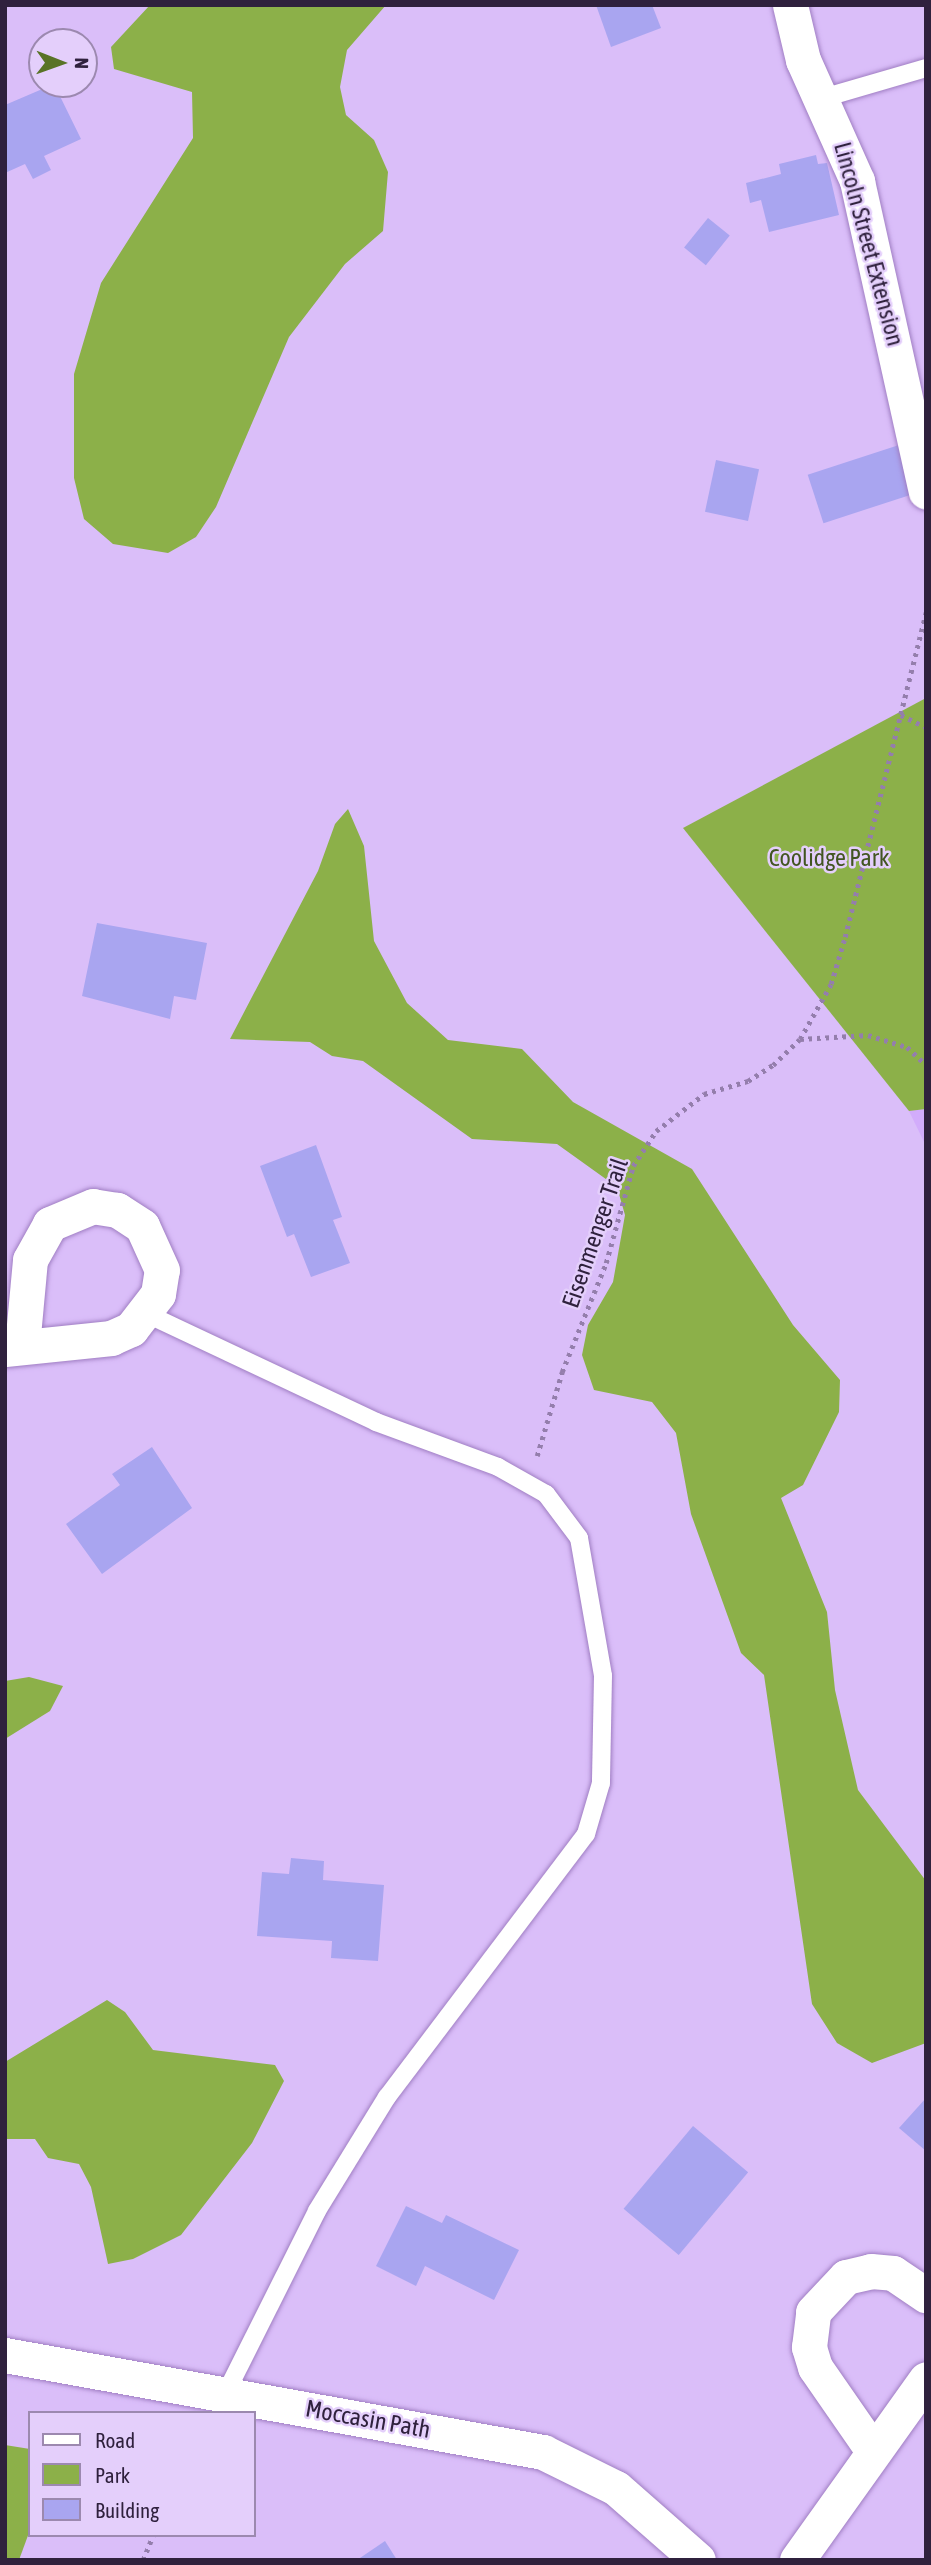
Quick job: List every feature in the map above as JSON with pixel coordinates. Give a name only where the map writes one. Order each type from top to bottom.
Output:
[{"type":"street","name":"Lincoln Street Extension","points":[[790,5],[803,60],[823,98],[857,181],[877,258],[926,491]]},
{"type":"street","points":[[117,1210],[142,1226],[162,1270],[147,1314],[110,1338],[14,1348],[36,1243],[69,1211],[117,1210]]},
{"type":"street","points":[[871,2448],[815,2367],[809,2347],[813,2312],[846,2277],[871,2271],[893,2273],[926,2295]]},
{"type":"street","name":"Moccasin Path","points":[[5,2355],[543,2452],[616,2488],[698,2560]]},
{"type":"street","points":[[797,2560],[871,2448],[926,2379]]},
{"type":"lane","points":[[823,98],[926,68]]},
{"type":"lane","points":[[147,1314],[376,1422],[523,1479],[565,1513],[591,1577],[604,1736],[596,1810],[573,1856],[387,2097],[310,2223],[226,2393]]},
{"type":"path","points":[[800,1039],[831,984],[926,612]]},
{"type":"path","points":[[901,715],[926,727]]},
{"type":"path","points":[[800,1039],[868,1035],[906,1047],[926,1065]]},
{"type":"path","name":"Eisenmenger Trail","points":[[523,1479],[542,1448],[633,1166],[656,1131],[704,1094],[748,1081],[800,1039]]},
{"type":"path","points":[[144,2560],[152,2537]]},
{"type":"shaded area","points":[[926,1109],[926,1146],[909,1111]]},
{"type":"green space","points":[[150,5],[386,5],[347,50],[340,87],[346,115],[374,140],[388,172],[383,231],[345,264],[289,337],[216,507],[196,537],[168,553],[113,544],[84,519],[74,478],[74,374],[101,283],[193,138],[192,92],[114,69],[111,47]]},
{"type":"green space","name":"Coolidge Park","points":[[926,698],[926,1109],[909,1111],[683,828]]},
{"type":"green space","points":[[348,809],[364,846],[374,941],[407,1003],[448,1040],[522,1049],[573,1102],[692,1169],[793,1325],[840,1380],[839,1412],[803,1485],[781,1498],[827,1612],[835,1690],[858,1790],[926,1881],[926,2043],[872,2063],[837,2043],[812,2004],[764,1675],[741,1653],[691,1514],[676,1433],[652,1402],[594,1390],[582,1355],[588,1325],[613,1282],[625,1215],[617,1187],[557,1144],[472,1139],[363,1061],[332,1056],[310,1042],[230,1039],[318,871],[335,824]]},
{"type":"green space","points":[[29,1677],[63,1686],[50,1711],[5,1739],[5,1681]]},
{"type":"green space","points":[[107,2000],[125,2012],[153,2050],[275,2065],[284,2081],[252,2143],[181,2235],[133,2259],[108,2264],[91,2187],[79,2164],[48,2158],[35,2139],[5,2139],[5,2062]]},
{"type":"green space","points":[[5,2445],[28,2449],[28,2535],[19,2560],[5,2560]]},
{"type":"building","points":[[596,5],[652,5],[661,28],[611,47]]},
{"type":"building","points":[[28,95],[28,98],[61,98],[81,139],[44,156],[51,170],[33,179],[25,164],[5,173],[5,105]]},
{"type":"building","points":[[816,155],[818,164],[827,163],[839,215],[769,232],[761,200],[750,203],[746,183],[781,174],[779,164]]},
{"type":"building","points":[[708,218],[730,236],[706,265],[684,248]]},
{"type":"building","points":[[899,445],[915,494],[823,523],[808,475]]},
{"type":"building","points":[[716,460],[759,469],[748,521],[705,512]]},
{"type":"building","points":[[97,923],[207,943],[196,1000],[174,996],[170,1019],[82,996]]},
{"type":"building","points":[[316,1145],[342,1217],[333,1220],[350,1263],[311,1277],[294,1234],[287,1237],[260,1166]]},
{"type":"building","points":[[152,1447],[192,1508],[102,1574],[66,1524],[120,1485],[112,1474]]},
{"type":"building","points":[[291,1858],[324,1861],[323,1880],[384,1885],[378,1961],[331,1958],[332,1941],[257,1936],[262,1872],[289,1874]]},
{"type":"building","points":[[926,2098],[926,2151],[899,2128]]},
{"type":"building","points":[[693,2126],[748,2172],[679,2255],[624,2209]]},
{"type":"building","points":[[406,2206],[442,2223],[446,2215],[519,2250],[494,2300],[425,2266],[416,2286],[376,2266]]},
{"type":"building","points":[[385,2541],[397,2560],[357,2560]]}]
